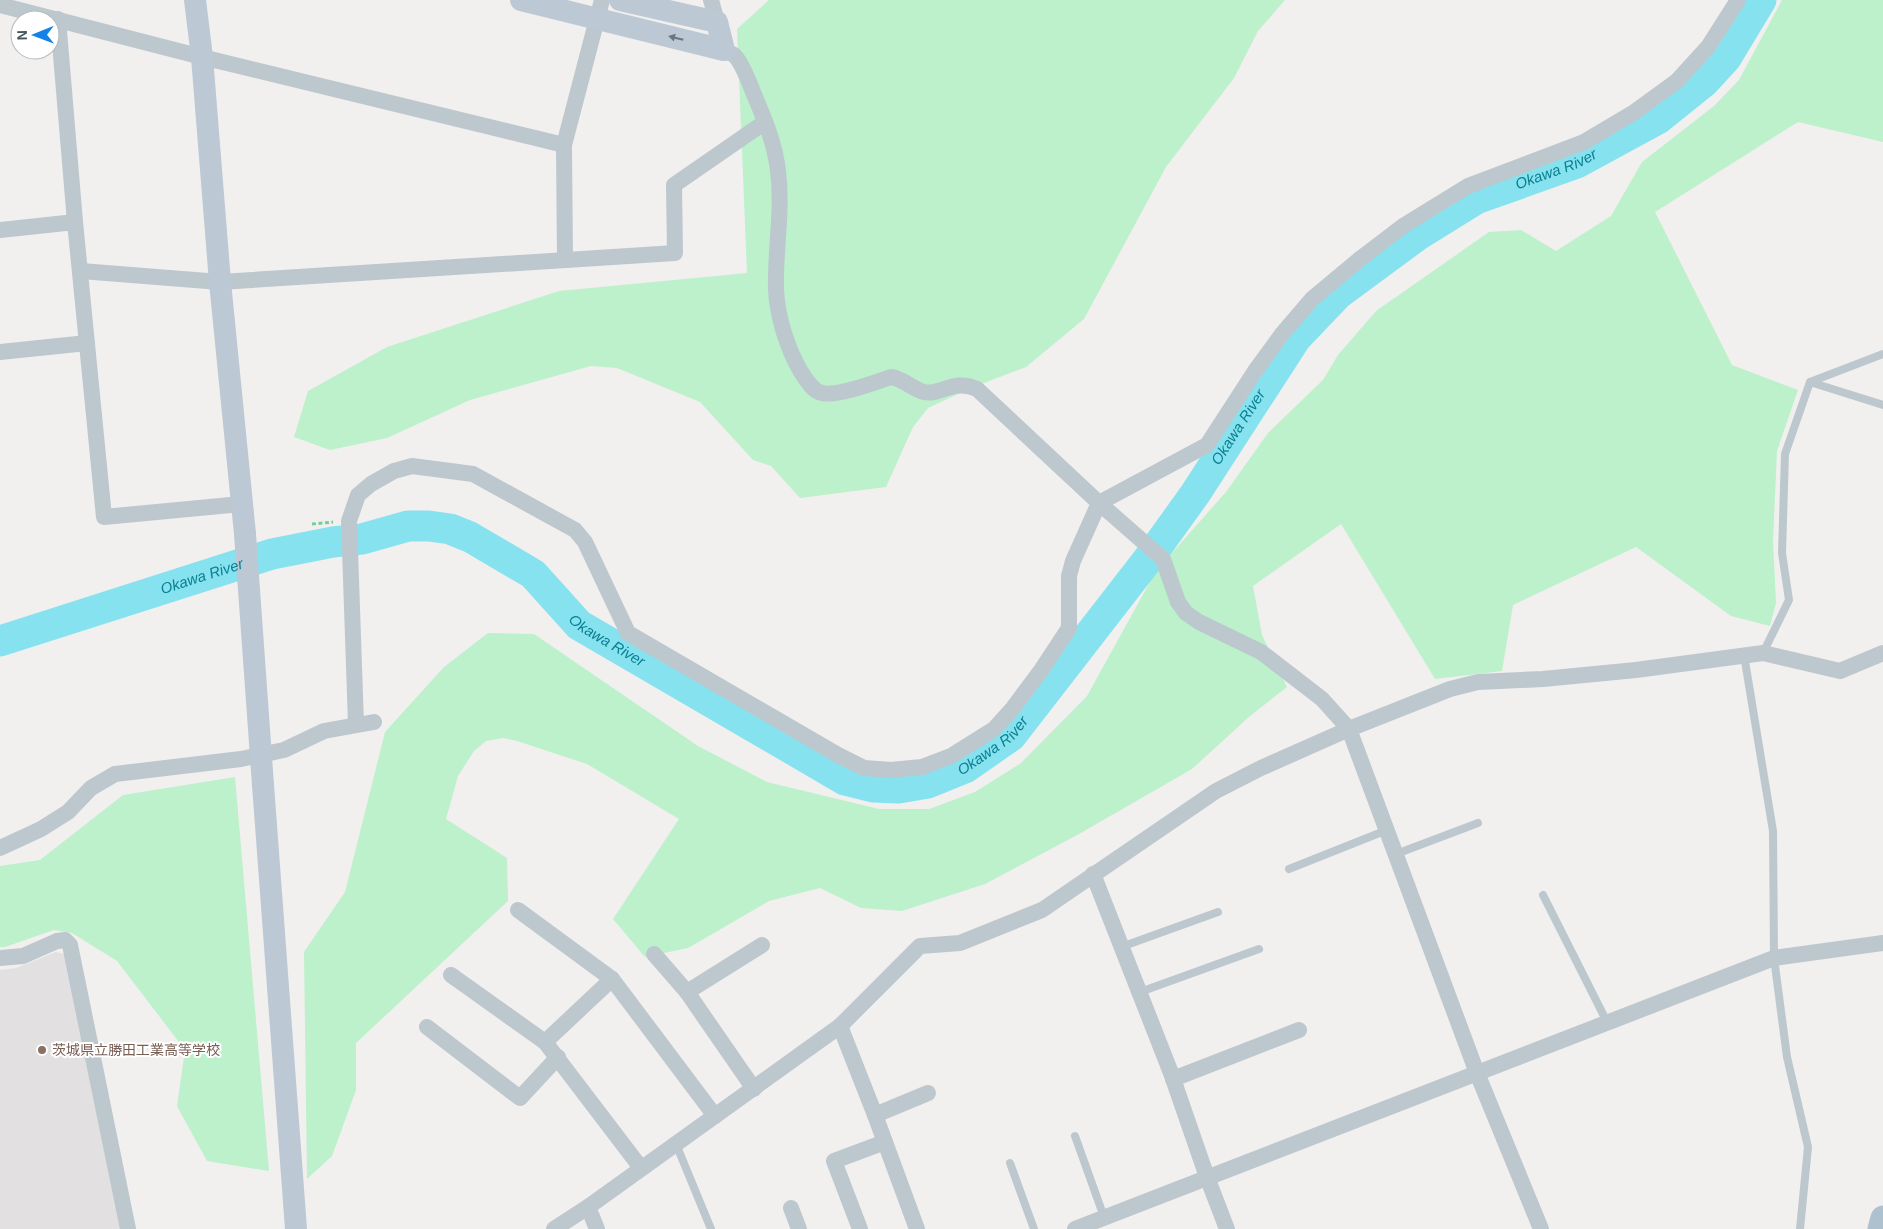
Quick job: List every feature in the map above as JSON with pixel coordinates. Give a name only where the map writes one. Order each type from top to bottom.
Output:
[{"type":"main road","points":[[1880,1229],[1883,1218]]},
{"type":"street","points":[[195,0],[202,57],[220,282],[242,504],[296,1229]]},
{"type":"street","points":[[521,0],[600,9],[734,55],[744,71],[766,122],[776,153],[780,198],[777,261],[778,304],[793,359],[806,379],[820,393],[827,394],[892,378],[898,378],[924,392],[959,385],[970,385],[977,389],[1099,503],[1163,559],[1178,602],[1186,613],[1199,622],[1261,652],[1322,699],[1349,729],[1477,1073],[1541,1229]]},
{"type":"street","points":[[620,0],[717,22]]},
{"type":"street","points":[[711,0],[724,50]]},
{"type":"street","points":[[356,724],[348,525],[358,495],[371,484],[394,471],[412,466],[473,474],[575,530],[585,542],[628,633],[838,755],[864,768],[891,770],[922,767],[951,756],[994,728],[1019,700],[1069,628],[1069,576],[1073,560],[1099,503],[1207,445],[1255,371],[1282,334],[1312,299],[1361,258],[1403,226],[1468,186],[1584,142],[1632,113],[1677,81],[1708,47],[1738,0]]},
{"type":"street","points":[[0,5],[21,10]]},
{"type":"street","points":[[565,260],[564,145],[600,9]]},
{"type":"street","points":[[60,20],[202,57],[564,145]]},
{"type":"street","points":[[60,43],[75,222],[104,517],[242,504]]},
{"type":"street","points":[[81,271],[220,282],[675,253],[674,184],[766,122]]},
{"type":"street","points":[[0,230],[75,222]]},
{"type":"street","points":[[0,352],[87,344]]},
{"type":"street","points":[[554,1229],[588,1207],[840,1026],[920,946],[960,943],[1042,910],[1216,791],[1261,768],[1349,729],[1450,689],[1478,682],[1543,679],[1636,670],[1763,653],[1840,671],[1883,653]]},
{"type":"street","points":[[0,848],[41,829],[68,812],[91,788],[115,774],[241,759],[284,750],[324,731],[374,722]]},
{"type":"street","points":[[1093,874],[1140,992],[1207,1177],[1228,1229]]},
{"type":"street","points":[[518,910],[612,978],[715,1116]]},
{"type":"street","points":[[0,958],[23,956],[57,941],[65,940],[70,945],[128,1229]]},
{"type":"street","points":[[1074,1229],[1774,958],[1883,943]]},
{"type":"street","points":[[687,992],[762,945]]},
{"type":"street","points":[[654,954],[687,992],[754,1088]]},
{"type":"street","points":[[451,975],[546,1042],[641,1168]]},
{"type":"street","points":[[546,1042],[612,978]]},
{"type":"street","points":[[840,1026],[876,1115],[917,1229]]},
{"type":"street","points":[[427,1027],[520,1098],[558,1057]]},
{"type":"street","points":[[1173,1079],[1299,1030]]},
{"type":"street","points":[[876,1115],[928,1093]]},
{"type":"street","points":[[860,1229],[834,1161],[885,1142]]},
{"type":"street","points":[[588,1207],[597,1229]]},
{"type":"street","points":[[791,1208],[798,1229]]},
{"type":"lane","points":[[1763,653],[1788,600],[1782,553],[1785,454],[1810,382],[1883,354]]},
{"type":"lane","points":[[1810,382],[1883,405]]},
{"type":"lane","points":[[1744,655],[1773,831],[1774,958],[1787,1057],[1808,1147],[1800,1229]]},
{"type":"lane","points":[[1396,854],[1478,823]]},
{"type":"lane","points":[[1289,869],[1387,830]]},
{"type":"lane","points":[[1543,895],[1608,1022]]},
{"type":"lane","points":[[1121,946],[1218,912]]},
{"type":"lane","points":[[1140,992],[1259,949]]},
{"type":"lane","points":[[1075,1136],[1104,1217]]},
{"type":"lane","points":[[676,1144],[711,1229]]},
{"type":"lane","points":[[1010,1163],[1034,1229]]},
{"type":"path","points":[[312,524],[348,525]]},
{"type":"shaded area","name":"茨城県立勝田工業高等学校","points":[[56,952],[65,954],[120,1229],[0,1229],[0,970],[16,968]]},
{"type":"green space","points":[[769,0],[1285,0],[1258,31],[1234,78],[1166,167],[1084,319],[1026,367],[971,388],[928,408],[913,427],[886,487],[800,498],[771,466],[753,460],[700,402],[617,368],[591,366],[470,400],[387,438],[330,450],[294,437],[308,391],[387,347],[559,291],[747,273],[737,29]]},
{"type":"green space","points":[[1782,0],[1883,0],[1883,142],[1798,122],[1655,212],[1732,365],[1798,390],[1777,451],[1773,541],[1776,603],[1770,626],[1731,616],[1636,547],[1513,605],[1502,671],[1435,679],[1341,524],[1253,586],[1262,635],[1287,687],[1250,716],[1192,769],[1079,834],[985,884],[902,911],[861,908],[820,888],[769,901],[688,948],[645,957],[613,919],[679,819],[587,764],[517,741],[503,738],[486,741],[474,751],[458,776],[446,819],[507,858],[508,901],[356,1043],[356,1090],[332,1156],[307,1179],[304,952],[345,892],[385,732],[444,667],[488,633],[534,634],[698,746],[767,782],[879,809],[929,809],[975,792],[1021,763],[1087,696],[1156,571],[1226,492],[1268,433],[1323,380],[1338,355],[1376,311],[1489,232],[1521,230],[1556,251],[1611,216],[1642,162],[1714,106],[1739,80]]},
{"type":"green space","points":[[235,777],[269,1171],[207,1161],[177,1106],[185,1050],[117,961],[72,933],[54,930],[5,947],[0,947],[0,866],[40,860],[123,795]]},
{"type":"waterway","name":"Okawa River","points":[[0,641],[272,554],[333,542],[362,539],[408,526],[450,529],[470,537],[533,574],[579,625],[845,780],[873,787],[899,788],[928,783],[965,768],[1011,736],[1149,558],[1195,494],[1296,338],[1338,294],[1418,235],[1476,199],[1577,163],[1658,119],[1704,82],[1726,58],[1761,0]]},
{"type":"place","name":"茨城県立勝田工業高等学校","points":[[42,1050]]}]
